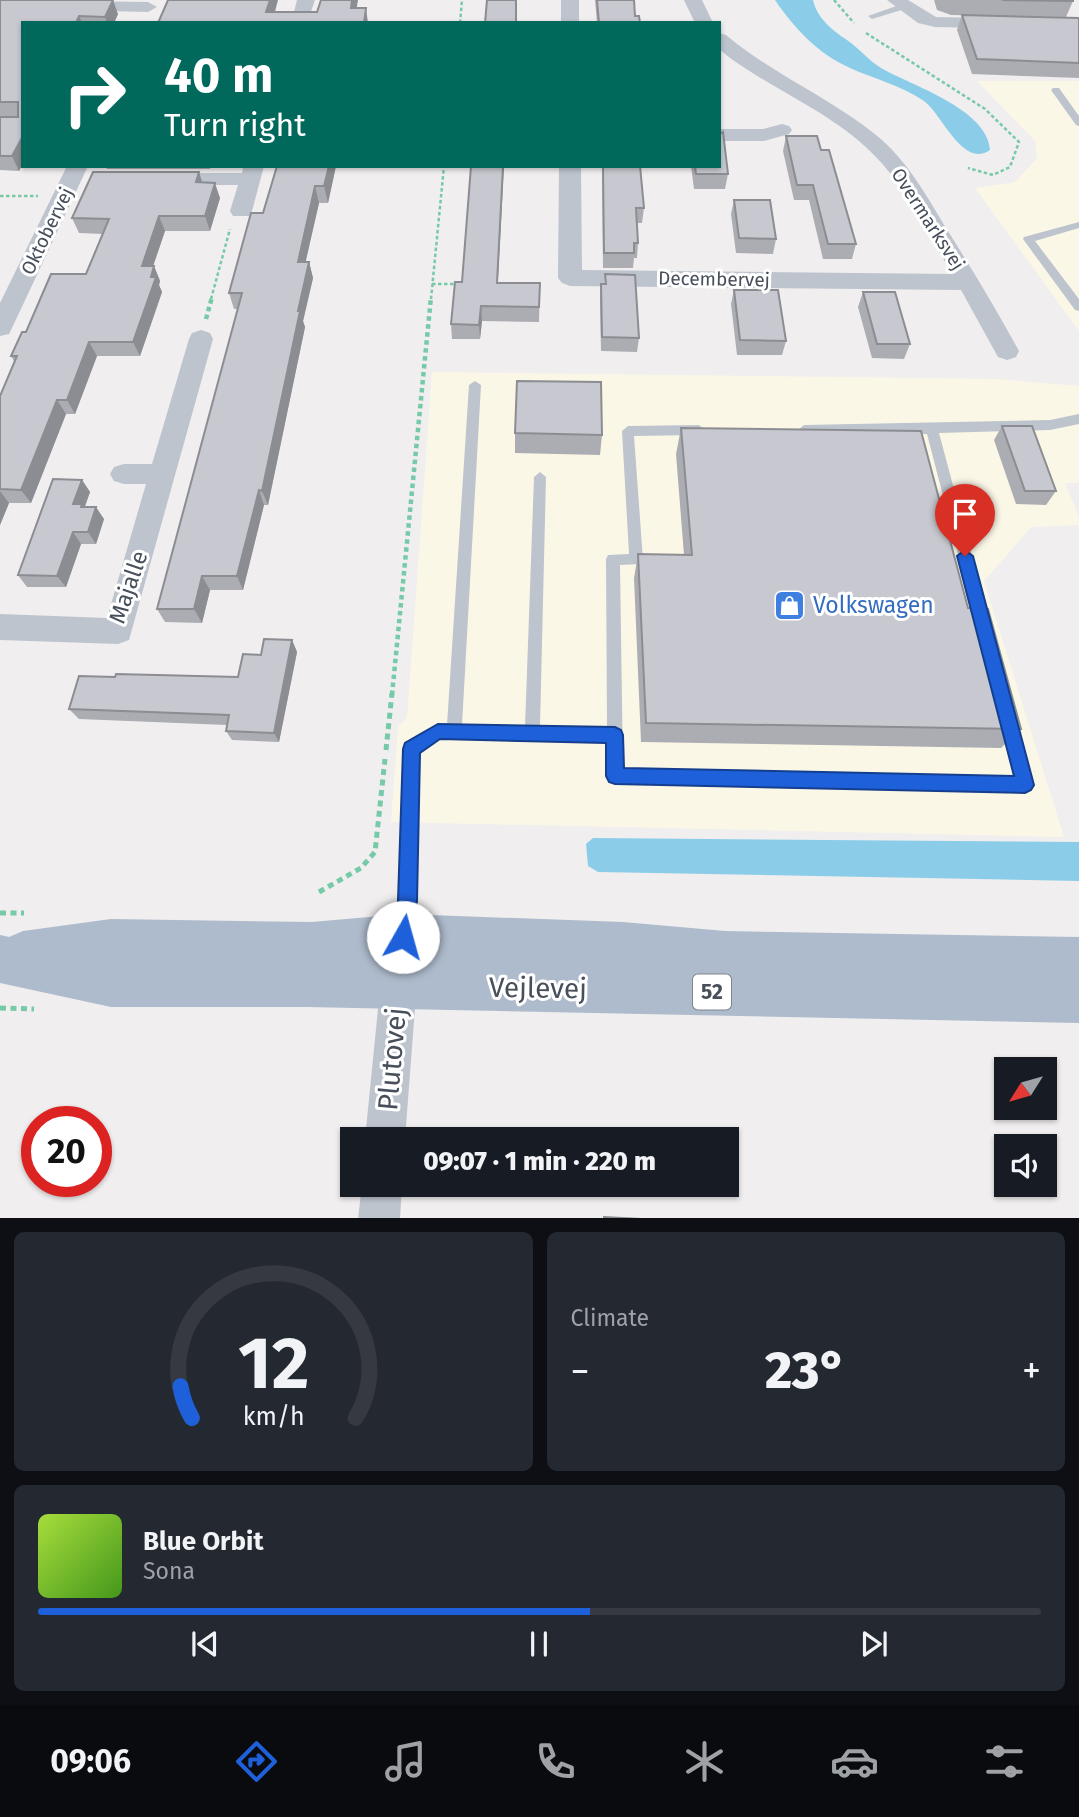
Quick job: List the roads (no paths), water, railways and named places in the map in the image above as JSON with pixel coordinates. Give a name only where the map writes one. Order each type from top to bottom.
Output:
[{"type":"main road","name":"Vejlevej","points":[[1079,961],[725,955],[623,946],[403,937],[312,945],[111,942],[0,959],[111,983],[1079,999]]},
{"type":"street","points":[[570,0],[570,21]]},
{"type":"street","points":[[693,0],[703,21]]},
{"type":"street","points":[[900,3],[924,19],[935,22],[1079,25]]},
{"type":"street","points":[[71,6],[146,10]]},
{"type":"street","name":"Overmarksvej","points":[[721,41],[764,73],[829,110],[873,142],[907,181],[969,282],[1007,351]]},
{"type":"street","points":[[721,135],[764,135],[782,130]]},
{"type":"street","name":"Decembervej","points":[[570,168],[570,278],[969,282]]},
{"type":"street","points":[[141,178],[252,173],[241,211]]},
{"type":"street","name":"Oktobervej","points":[[0,328],[10,283],[71,181],[100,178]]},
{"type":"street","name":"Majalle","points":[[0,627],[118,631],[201,340]]},
{"type":"street","points":[[124,474],[163,474]]},
{"type":"street","name":"Plutovej","points":[[386,1127],[403,937]]},
{"type":"street","points":[[379,1218],[381,1197]]},
{"type":"lane","points":[[872,16],[900,3]]},
{"type":"lane","points":[[1056,90],[1079,123]]},
{"type":"lane","points":[[1079,225],[1028,239],[1079,307]]},
{"type":"lane","points":[[454,732],[475,385]]},
{"type":"lane","points":[[794,430],[1050,425],[1079,419]]},
{"type":"lane","points":[[932,429],[987,640]]},
{"type":"lane","points":[[711,430],[628,431],[636,560],[613,559],[615,776],[1025,785],[1004,705]]},
{"type":"lane","points":[[532,733],[540,477]]},
{"type":"lane","points":[[403,937],[407,901],[411,749],[438,732],[615,735]]},
{"type":"water","points":[[775,0],[813,0],[826,23],[876,65],[946,100],[976,122],[986,135],[990,150],[980,154],[971,152],[954,138],[924,101],[827,55],[799,30]]},
{"type":"water","points":[[593,838],[1079,842],[1079,881],[598,872],[588,866],[586,844]]},
{"type":"place","name":"Volkswagen","points":[[790,605]]}]
